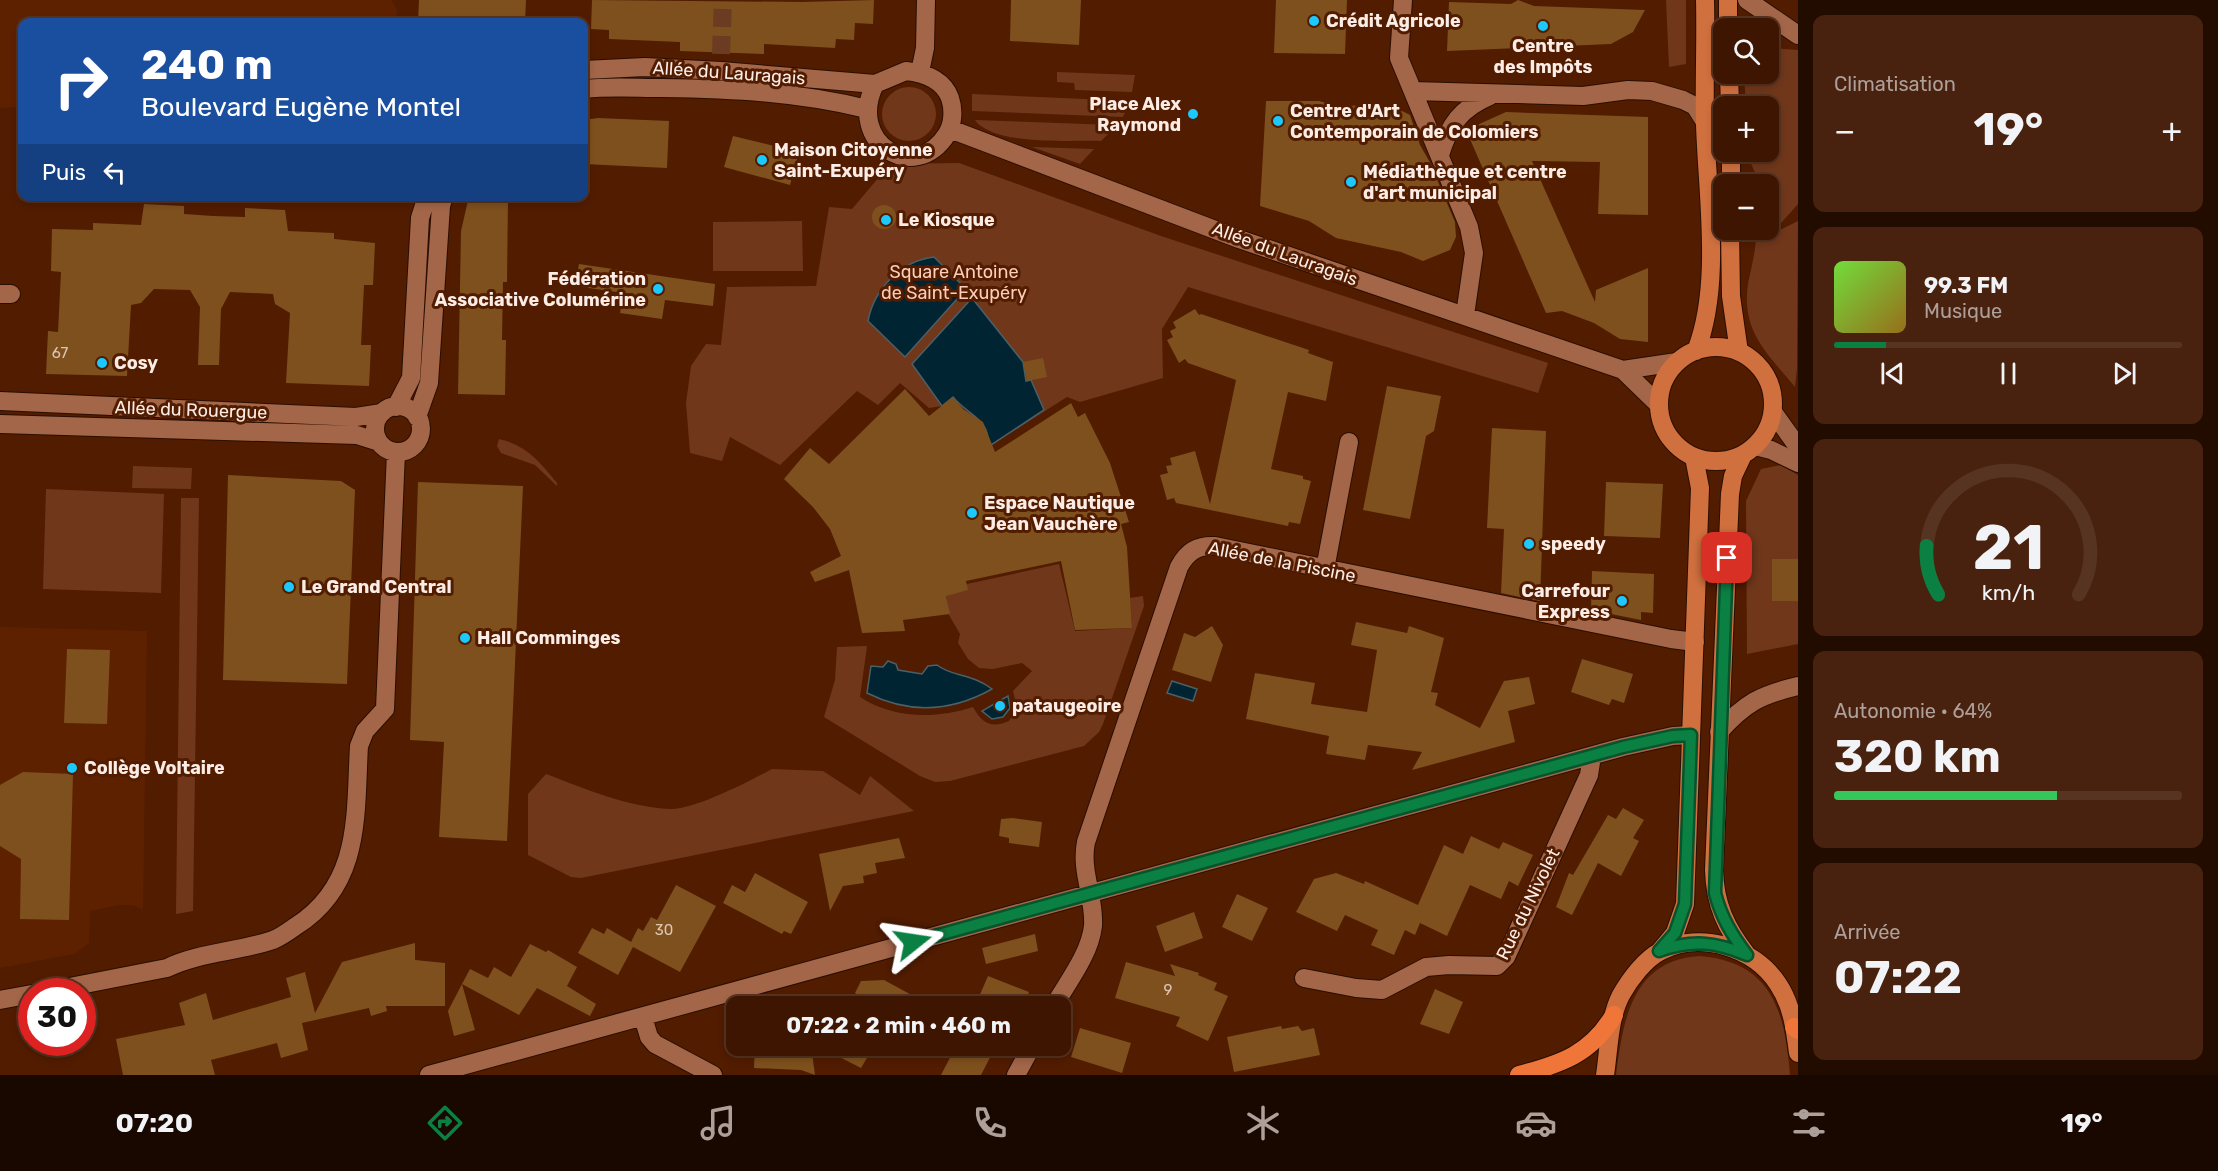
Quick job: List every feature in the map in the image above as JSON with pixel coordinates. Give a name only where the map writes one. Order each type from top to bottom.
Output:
[{"type":"highway","points":[[1519,1075],[1577,1055],[1600,1036],[1614,1015]]},
{"type":"main road","points":[[1696,351],[1706,321],[1710,249],[1705,122],[1705,0]]},
{"type":"main road","points":[[1728,0],[1728,18]]},
{"type":"main road","points":[[1730,240],[1731,296],[1738,352]]},
{"type":"main road","points":[[1747,955],[1724,921],[1715,893],[1719,732],[1730,494],[1733,476],[1749,450],[1767,431],[1773,412],[1772,394],[1766,377],[1755,363],[1738,352],[1717,347],[1696,351],[1677,362],[1661,389],[1659,405],[1662,425],[1670,438],[1681,450],[1694,457],[1719,461],[1749,450]]},
{"type":"main road","points":[[1605,1075],[1614,1015],[1621,995],[1631,980],[1675,933],[1685,904],[1700,488],[1694,457]]},
{"type":"main road","points":[[1659,951],[1684,943],[1701,942],[1724,945],[1758,961],[1777,982],[1791,1010],[1796,1028],[1798,1053]]},
{"type":"street","points":[[920,72],[925,48],[926,0]]},
{"type":"street","points":[[1403,0],[1400,58],[1469,227],[1474,253],[1465,315]]},
{"type":"street","points":[[1747,0],[1796,35]]},
{"type":"street","name":"Allée du Lauragais","points":[[588,70],[721,62],[875,84]]},
{"type":"street","points":[[906,71],[920,72],[942,85],[950,98],[953,113],[950,129],[941,144],[926,154],[908,157],[895,154],[882,147],[873,136],[868,123],[867,109],[875,84],[906,71]]},
{"type":"street","points":[[588,89],[695,88],[771,92],[822,98],[867,109]]},
{"type":"street","points":[[1413,92],[1583,96],[1628,90],[1652,91],[1695,106],[1705,122]]},
{"type":"street","points":[[1440,155],[1453,121],[1471,104],[1494,94]]},
{"type":"street","name":"Allée du Lauragais","points":[[950,129],[1229,235],[1623,370],[1659,405]]},
{"type":"street","points":[[389,410],[408,409],[417,417],[421,430],[416,444],[410,449],[396,452],[379,442],[375,427],[411,378],[420,218],[425,201]]},
{"type":"street","points":[[417,417],[429,383],[444,201]]},
{"type":"street","name":"Allée du Lauragais","points":[[1623,370],[1677,362]]},
{"type":"street","name":"Allée du Rouergue","points":[[0,401],[356,417],[389,410]]},
{"type":"street","points":[[1773,412],[1798,447]]},
{"type":"street","name":"Allée du Rouergue","points":[[0,423],[176,428],[313,436],[357,435],[379,442]]},
{"type":"street","points":[[1325,569],[1349,442]]},
{"type":"street","points":[[1749,450],[1772,450],[1798,463]]},
{"type":"street","points":[[96,982],[167,968],[182,961],[274,940],[313,915],[342,877],[353,843],[359,746],[365,731],[385,709],[396,452]]},
{"type":"street","name":"Allée de la Piscine","points":[[1059,996],[1091,937],[1092,911],[1083,860],[1086,842],[1179,567],[1188,553],[1201,546],[1215,546],[1695,642]]},
{"type":"street","points":[[1719,732],[1741,708],[1763,694],[1798,686]]},
{"type":"street","points":[[429,1075],[643,1017],[1087,886],[1592,756],[1673,736],[1691,735]]},
{"type":"street","name":"Rue du Nivolet","points":[[1304,978],[1356,988],[1382,990],[1426,968],[1449,965],[1497,966],[1506,957],[1589,775],[1592,756]]},
{"type":"street","points":[[0,1000],[18,997]]},
{"type":"street","points":[[643,1017],[649,1037],[655,1044],[713,1075]]},
{"type":"street","points":[[1016,1075],[1026,1056]]},
{"type":"shaded area","points":[[0,0],[391,0],[397,10],[396,18],[18,18],[18,107],[0,108]]},
{"type":"shaded area","name":"Collège Voltaire","points":[[0,627],[147,631],[143,910],[133,905],[119,905],[90,911],[89,943],[74,954],[0,968]]},
{"type":"green space","points":[[1666,0],[1686,0],[1686,64],[1669,67]]},
{"type":"green space","points":[[1779,49],[1798,50],[1798,204],[1779,223],[1779,174],[1756,174],[1750,162],[1779,162],[1779,96],[1745,96],[1745,84],[1779,84]]},
{"type":"green space","points":[[1057,72],[1135,75],[1132,92],[1075,90],[1074,83],[1057,82]]},
{"type":"green space","points":[[909,87],[919,89],[928,95],[934,104],[936,114],[934,124],[928,133],[919,139],[909,141],[899,139],[890,133],[884,124],[882,114],[884,104],[890,95],[899,89]]},
{"type":"green space","points":[[972,94],[1130,101],[1123,117],[972,111]]},
{"type":"green space","points":[[975,120],[1114,125],[1114,128],[1101,141],[1034,140],[998,134],[984,128]]},
{"type":"green space","points":[[1032,147],[1094,149],[1080,164]]},
{"type":"green space","name":"Square Antoine de Saint-Exupéry","points":[[959,163],[1161,236],[1548,363],[1538,393],[1188,287],[1162,329],[1163,378],[1080,402],[1067,397],[988,447],[988,437],[982,423],[953,397],[942,406],[929,408],[900,383],[878,405],[857,391],[780,465],[730,437],[722,461],[690,453],[686,403],[691,366],[706,344],[721,345],[727,287],[816,286],[829,207],[852,209],[890,164]]},
{"type":"green space","points":[[802,221],[803,271],[713,271],[713,222]]},
{"type":"green space","points":[[1798,221],[1795,387],[1766,353],[1759,341],[1749,316],[1747,301],[1756,240],[1779,240],[1779,230]]},
{"type":"green space","points":[[499,439],[517,445],[532,455],[551,475],[557,486],[535,465],[501,453],[497,446]]},
{"type":"green space","points":[[1781,465],[1798,475],[1798,644],[1747,654],[1746,501],[1761,469]]},
{"type":"green space","points":[[133,466],[192,468],[191,489],[132,488]]},
{"type":"green space","points":[[46,489],[164,494],[161,593],[43,589]]},
{"type":"green space","points":[[181,498],[199,498],[193,911],[176,914]]},
{"type":"green space","points":[[1059,564],[1075,631],[1132,628],[1130,598],[1143,596],[1144,606],[1103,724],[1099,732],[1084,746],[950,781],[935,782],[920,776],[824,717],[835,680],[837,647],[867,646],[860,697],[873,704],[887,710],[915,715],[945,714],[973,707],[988,723],[997,724],[1009,721],[1017,708],[1013,691],[1032,671],[1022,663],[993,669],[979,668],[968,659],[958,643],[960,634],[949,615],[946,594],[964,589],[967,584]]},
{"type":"green space","points":[[772,769],[823,771],[860,795],[870,776],[914,811],[581,878],[571,877],[528,855],[528,794],[546,774],[622,801],[670,809],[707,800]]},
{"type":"green space","points":[[1700,956],[1724,960],[1744,968],[1759,980],[1770,994],[1784,1031],[1790,1075],[1616,1075],[1628,1014],[1635,996],[1645,981],[1659,969],[1677,960]]},
{"type":"water","points":[[934,257],[966,289],[905,357],[868,321],[871,309],[891,278],[911,264]]},
{"type":"water","points":[[972,298],[1023,362],[1026,381],[1031,380],[1044,410],[988,447],[988,437],[982,423],[953,397],[942,406],[912,364]]},
{"type":"water","points":[[888,661],[896,664],[898,670],[922,674],[928,666],[937,665],[949,672],[977,680],[992,689],[961,702],[930,708],[883,700],[867,693],[871,666],[883,667]]},
{"type":"water","points":[[1172,681],[1197,689],[1193,701],[1167,693]]},
{"type":"water","name":"pataugeoire","points":[[1008,696],[1010,708],[1003,717],[992,719],[982,711]]},
{"type":"building","points":[[419,0],[526,0],[525,18],[418,18]]},
{"type":"building","points":[[592,0],[802,2],[874,0],[873,24],[855,23],[854,40],[836,39],[835,48],[764,44],[764,54],[680,51],[680,42],[609,39],[609,30],[591,29]]},
{"type":"building","points":[[1011,0],[1081,0],[1079,45],[1010,41]]},
{"type":"building","points":[[1276,0],[1347,0],[1345,54],[1274,53]]},
{"type":"building","name":"Centre des Impôts","points":[[1518,0],[1534,6],[1645,10],[1633,32],[1611,44],[1447,51],[1449,2],[1511,4]]},
{"type":"building","name":"Médiathèque et centre d'art municipal","points":[[1266,101],[1319,101],[1337,106],[1390,105],[1410,115],[1420,145],[1432,166],[1432,174],[1436,177],[1455,222],[1456,237],[1450,250],[1423,261],[1401,252],[1336,238],[1309,221],[1260,206]]},
{"type":"building","points":[[1506,112],[1648,117],[1648,215],[1598,214],[1600,162],[1532,161],[1595,302],[1596,290],[1648,268],[1648,342],[1620,339],[1594,323],[1562,311],[1546,313],[1466,130]]},
{"type":"building","points":[[588,119],[669,121],[667,168],[588,164]]},
{"type":"building","points":[[733,136],[799,152],[790,185],[724,167]]},
{"type":"building","points":[[468,201],[508,201],[507,282],[503,282],[502,340],[506,340],[505,395],[458,394],[461,231]]},
{"type":"building","points":[[144,204],[184,206],[184,214],[213,216],[245,217],[245,208],[285,210],[288,231],[334,233],[334,239],[375,243],[373,285],[364,285],[361,345],[371,345],[369,386],[286,383],[290,313],[275,304],[273,294],[230,292],[221,309],[219,365],[198,365],[200,307],[190,290],[154,289],[141,303],[131,305],[127,376],[46,374],[48,331],[58,332],[61,272],[51,271],[52,229],[93,230],[93,223],[141,225]]},
{"type":"building","points":[[884,205],[892,209],[896,217],[892,225],[884,229],[876,225],[872,217],[876,209]]},
{"type":"building","name":"Fédération Associative Columérine","points":[[579,264],[715,284],[713,306],[665,300],[662,319],[620,313],[623,293],[575,286]]},
{"type":"building","points":[[1195,309],[1199,315],[1309,350],[1308,353],[1333,362],[1326,401],[1288,392],[1271,469],[1303,476],[1303,479],[1311,481],[1300,524],[1289,522],[1288,526],[1176,503],[1174,498],[1167,500],[1160,475],[1168,473],[1166,466],[1172,465],[1170,458],[1195,451],[1210,504],[1236,380],[1188,363],[1185,359],[1179,363],[1167,340],[1173,337],[1170,331],[1176,328],[1173,322]]},
{"type":"building","points":[[1043,358],[1047,377],[1027,381],[1023,362]]},
{"type":"building","points":[[1387,386],[1441,396],[1434,431],[1426,436],[1410,519],[1363,510]]},
{"type":"building","name":"Espace Nautique Jean Vauchère","points":[[905,389],[929,416],[953,397],[963,409],[983,422],[995,452],[1071,403],[1078,417],[1085,413],[1110,463],[1129,522],[1121,524],[1127,547],[1132,628],[1075,630],[1061,561],[966,581],[968,590],[946,596],[950,614],[903,620],[905,631],[862,633],[849,570],[815,582],[810,572],[841,556],[830,529],[813,507],[784,479],[810,448],[829,464]]},
{"type":"building","name":"speedy","points":[[1492,428],[1546,431],[1540,601],[1501,593],[1504,529],[1487,528]]},
{"type":"building","name":"Le Grand Central","points":[[228,475],[341,481],[355,490],[347,684],[223,680]]},
{"type":"building","name":"Hall Comminges","points":[[418,482],[523,486],[507,841],[439,837],[444,742],[410,740]]},
{"type":"building","points":[[1606,482],[1663,484],[1660,538],[1604,536]]},
{"type":"building","points":[[1772,559],[1798,559],[1798,601],[1772,601]]},
{"type":"building","name":"Carrefour Express","points":[[1592,571],[1654,574],[1653,613],[1641,612],[1641,620],[1591,610]]},
{"type":"building","points":[[1356,622],[1407,633],[1409,626],[1444,638],[1431,692],[1438,693],[1435,705],[1480,728],[1504,681],[1529,677],[1535,704],[1508,711],[1515,742],[1412,770],[1422,752],[1368,745],[1365,760],[1326,754],[1329,736],[1246,719],[1255,673],[1315,683],[1311,704],[1367,712],[1377,650],[1351,645]]},
{"type":"building","points":[[1212,626],[1223,645],[1211,682],[1172,670],[1184,633],[1195,637]]},
{"type":"building","points":[[67,649],[110,650],[107,724],[64,723]]},
{"type":"building","points":[[1582,659],[1633,674],[1624,703],[1612,699],[1609,705],[1571,692]]},
{"type":"building","points":[[23,772],[73,774],[69,920],[20,919],[21,859],[0,846],[0,785]]},
{"type":"building","points":[[1623,808],[1644,820],[1633,838],[1639,841],[1621,876],[1598,863],[1572,915],[1556,907],[1569,873],[1573,875],[1608,815],[1616,819]]},
{"type":"building","points":[[1012,818],[1042,822],[1039,847],[1009,843],[1009,838],[999,836],[1001,819]]},
{"type":"building","points":[[1471,836],[1499,849],[1503,842],[1533,855],[1518,886],[1509,881],[1501,899],[1470,885],[1447,936],[1420,923],[1415,935],[1405,930],[1394,955],[1371,945],[1378,930],[1345,915],[1337,931],[1296,912],[1314,879],[1336,873],[1364,884],[1365,881],[1418,905],[1444,845],[1463,854]]},
{"type":"building","points":[[899,838],[905,858],[875,863],[877,873],[863,876],[864,883],[843,886],[830,911],[819,854]]},
{"type":"building","points":[[755,873],[808,902],[791,934],[784,931],[782,934],[723,903],[732,885],[745,892]]},
{"type":"building","points":[[676,885],[716,906],[680,972],[633,947],[618,975],[578,953],[592,928],[604,934],[607,928],[631,942],[638,928],[643,931],[651,917],[657,920]]},
{"type":"building","points":[[1237,894],[1268,908],[1252,941],[1222,927]]},
{"type":"building","points":[[1194,912],[1203,938],[1165,952],[1156,926]]},
{"type":"building","points":[[1035,934],[1038,951],[986,964],[982,948]]},
{"type":"building","points":[[415,943],[415,960],[445,963],[445,1006],[386,1006],[387,1011],[371,1016],[369,1008],[302,1023],[308,1050],[281,1058],[277,1043],[211,1060],[215,1075],[123,1075],[116,1039],[185,1025],[179,1003],[206,993],[213,1020],[291,997],[286,978],[305,972],[315,1013],[342,962]]},
{"type":"building","points":[[530,944],[546,952],[548,950],[577,967],[567,986],[596,1004],[590,1016],[537,988],[519,1015],[462,984],[470,969],[488,978],[494,967],[511,977]]},
{"type":"building","points":[[1126,962],[1175,976],[1170,964],[1199,973],[1198,975],[1217,983],[1214,990],[1228,996],[1208,1041],[1176,1026],[1180,1017],[1115,998]]},
{"type":"building","points":[[988,976],[1029,992],[1028,996],[979,996]]},
{"type":"building","points":[[884,980],[914,996],[860,996],[855,993],[861,981]]},
{"type":"building","points":[[462,984],[475,1030],[454,1036],[448,1011]]},
{"type":"building","points":[[1435,989],[1463,1002],[1449,1034],[1420,1024]]},
{"type":"building","points":[[1281,1026],[1282,1029],[1298,1026],[1302,1031],[1314,1028],[1320,1055],[1234,1072],[1227,1037]]},
{"type":"building","points":[[1080,1028],[1131,1043],[1122,1073],[1071,1057]]},
{"type":"building","points":[[755,1056],[812,1056],[815,1075],[801,1070],[754,1068]]},
{"type":"building","points":[[838,1056],[868,1056],[861,1068]]},
{"type":"building","points":[[951,1056],[991,1056],[981,1075],[941,1075]]},
{"type":"tunnel","points":[[721,54],[723,0]]},
{"type":"place","name":"Crédit Agricole","points":[[1314,21]]},
{"type":"place","name":"Centre des Impôts","points":[[1543,26]]},
{"type":"place","name":"Place Alex Raymond","points":[[1193,114]]},
{"type":"place","name":"Centre d'Art Contemporain de Colomiers","points":[[1278,121]]},
{"type":"place","name":"Maison Citoyenne Saint-Exupéry","points":[[762,160]]},
{"type":"place","name":"Médiathèque et centre d'art municipal","points":[[1351,182]]},
{"type":"place","name":"Le Kiosque","points":[[886,220]]},
{"type":"place","name":"Fédération Associative Columérine","points":[[658,289]]},
{"type":"place","name":"Cosy","points":[[102,363]]},
{"type":"place","name":"Espace Nautique Jean Vauchère","points":[[972,513]]},
{"type":"place","name":"speedy","points":[[1529,544]]},
{"type":"place","name":"Le Grand Central","points":[[289,587]]},
{"type":"place","name":"Carrefour Express","points":[[1622,601]]},
{"type":"place","name":"Hall Comminges","points":[[465,638]]},
{"type":"place","name":"pataugeoire","points":[[1000,706]]},
{"type":"place","name":"Collège Voltaire","points":[[72,768]]},
{"type":"route","points":[[913,942],[1623,747],[1673,736],[1691,735],[1685,904],[1675,933],[1659,951],[1684,943],[1701,942],[1724,945],[1747,955],[1720,913],[1715,893],[1720,680],[1727,558]]}]
